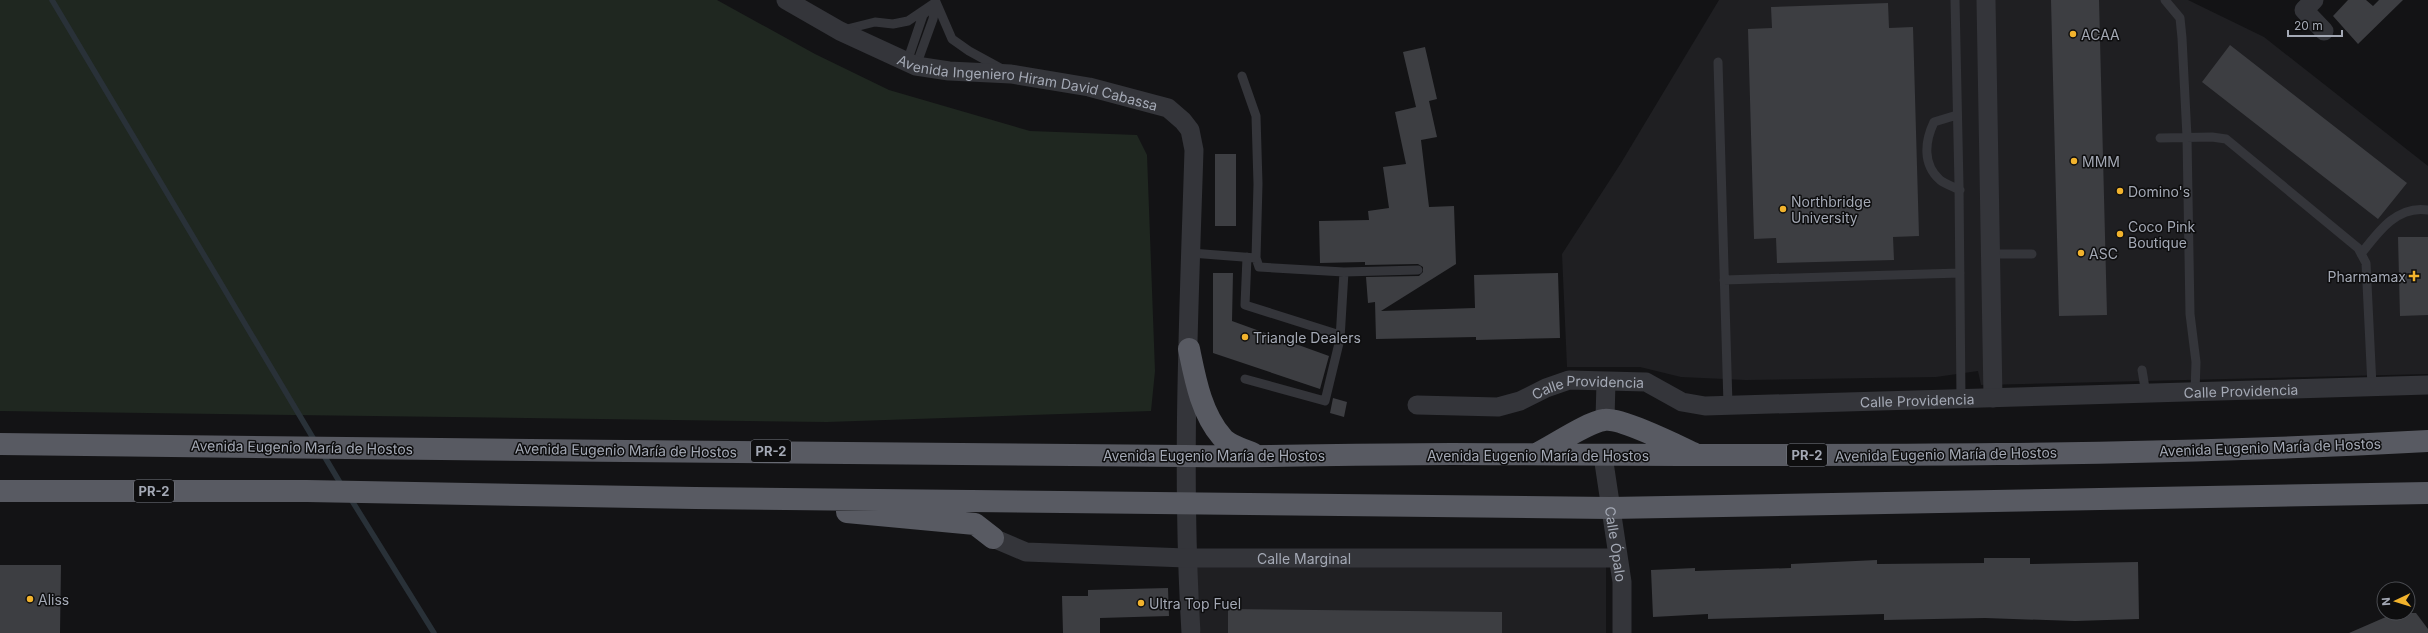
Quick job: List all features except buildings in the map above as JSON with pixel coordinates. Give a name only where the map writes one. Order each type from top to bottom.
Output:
[{"type":"highway","points":[[1189,349],[1196,383],[1207,416],[1222,438],[1257,456]]},
{"type":"highway","points":[[1536,454],[1593,423],[1605,419],[1625,424],[1701,456]]},
{"type":"highway","name":"Avenida Eugenio María de Hostos","points":[[0,444],[1186,456],[1536,454],[1701,456],[2014,454],[2342,446],[2428,441]]},
{"type":"highway","name":"PR-2","points":[[0,491],[307,491],[694,498],[1186,502],[1610,508],[2427,493]]},
{"type":"highway","points":[[694,498],[975,524],[993,538]]},
{"type":"street","name":"Avenida Ingeniero Hiram David Cabassa","points":[[786,0],[840,31],[911,64],[949,71],[1011,74],[1089,87],[1168,108],[1184,120],[1190,130],[1194,150],[1186,456],[1186,558],[1191,633]]},
{"type":"street","points":[[1986,0],[1993,398]]},
{"type":"street","points":[[2314,0],[2304,10],[2324,31]]},
{"type":"street","name":"Calle Providencia","points":[[1417,405],[1498,407],[1520,401],[1546,388],[1569,380],[1646,382],[1682,402],[1705,406],[2428,385]]},
{"type":"street","points":[[1605,419],[1606,382]]},
{"type":"street","name":"Calle Ópalo","points":[[1603,456],[1617,558],[1622,582],[1622,633]]},
{"type":"street","name":"Calle Marginal","points":[[993,538],[1026,552],[1186,558],[1617,558]]},
{"type":"lane","points":[[1955,0],[1960,190],[1961,399]]},
{"type":"lane","points":[[2165,0],[2180,18],[2187,137],[2190,314],[2196,362],[2195,392]]},
{"type":"lane","points":[[840,31],[875,22],[893,24],[908,22],[937,1]]},
{"type":"lane","points":[[911,64],[923,15],[937,1]]},
{"type":"lane","points":[[937,1],[952,39],[969,51],[1011,74]]},
{"type":"lane","points":[[1718,62],[1728,405]]},
{"type":"lane","points":[[1242,76],[1256,116],[1251,257],[1245,306],[1340,336]]},
{"type":"lane","points":[[1958,115],[1934,122],[1927,137],[1927,161],[1940,180],[1960,190]]},
{"type":"lane","points":[[2160,138],[2187,137],[2226,139],[2358,248],[2366,263],[2372,386]]},
{"type":"lane","points":[[2361,254],[2383,225],[2416,208],[2428,210]]},
{"type":"lane","points":[[1191,253],[1251,257],[1259,267],[1344,272],[1418,270]]},
{"type":"lane","points":[[1990,254],[2032,254]]},
{"type":"lane","points":[[1246,379],[1325,401],[1340,336],[1344,272]]},
{"type":"lane","points":[[1724,280],[1960,273]]},
{"type":"lane","points":[[2142,370],[2146,394]]},
{"type":"shaded area","points":[[0,0],[717,0],[815,54],[889,90],[1030,131],[1137,135],[1147,155],[1155,371],[1151,411],[827,422],[0,411]]},
{"type":"shaded area","points":[[1719,0],[2188,0],[2264,37],[2428,166],[2428,374],[1981,385],[1978,371],[1936,377],[1746,380],[1681,377],[1640,367],[1567,367],[1562,254],[1621,163]]},
{"type":"shaded area","points":[[1606,564],[1606,633],[1201,633],[1196,618],[1194,565]]},
{"type":"waterway","points":[[52,0],[316,443]]},
{"type":"waterway","points":[[323,454],[342,486]]},
{"type":"waterway","points":[[349,496],[434,633]]},
{"type":"place","name":"ACAA","points":[[2073,34]]},
{"type":"place","name":"MMM","points":[[2074,161]]},
{"type":"place","name":"Domino's","points":[[2120,191]]},
{"type":"place","name":"Northbridge University","points":[[1783,209]]},
{"type":"place","name":"Coco Pink Boutique","points":[[2120,234]]},
{"type":"place","name":"ASC","points":[[2081,253]]},
{"type":"place","name":"Pharmamax","points":[[2414,276]]},
{"type":"place","name":"Triangle Dealers","points":[[1245,337]]},
{"type":"place","name":"Aliss","points":[[30,599]]},
{"type":"place","name":"Ultra Top Fuel","points":[[1141,603]]}]
